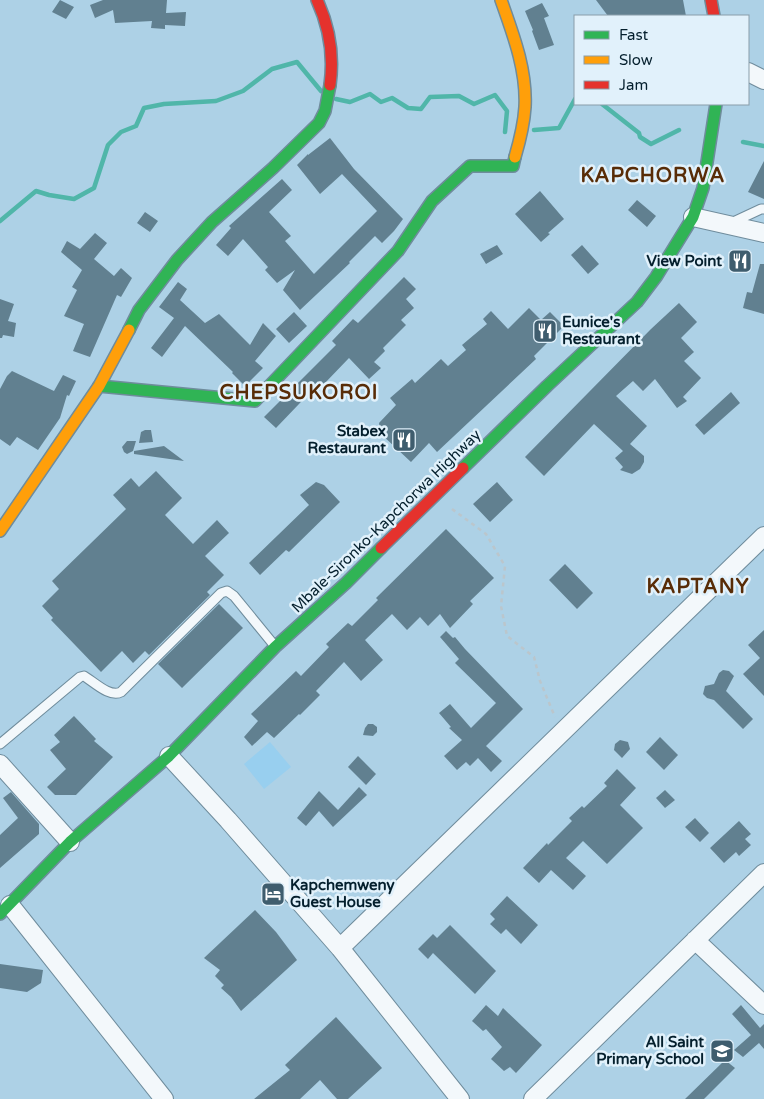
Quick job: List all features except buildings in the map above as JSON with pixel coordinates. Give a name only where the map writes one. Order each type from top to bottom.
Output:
[{"type":"street","points":[[0,531],[99,386],[139,310],[177,260],[212,222],[274,168],[319,123],[327,107],[331,63],[330,38],[322,9],[317,0]]},
{"type":"street","points":[[99,386],[255,401],[398,251],[432,201],[470,166],[512,166],[523,124],[525,90],[517,52],[501,0]]},
{"type":"street","points":[[711,0],[714,15]]},
{"type":"street","points":[[749,72],[764,80]]},
{"type":"street","name":"Mbale-Sironko-Kapchorwa Highway","points":[[5,909],[70,842],[169,756],[275,646],[346,583],[546,386],[637,302],[656,278],[693,217],[703,188],[716,105]]},
{"type":"street","points":[[693,217],[764,233]]},
{"type":"street","points":[[340,948],[764,536]]},
{"type":"street","points":[[169,756],[340,948],[460,1099]]},
{"type":"street","points":[[0,764],[70,842]]},
{"type":"street","points":[[533,1099],[764,873]]},
{"type":"street","points":[[5,909],[164,1099]]},
{"type":"street","points":[[695,940],[764,1005]]},
{"type":"lane","points":[[728,224],[764,209]]},
{"type":"lane","points":[[0,744],[80,677],[84,676],[112,694],[121,692],[221,593],[227,591],[234,596],[275,646]]},
{"type":"path","points":[[434,496],[486,534],[505,566],[501,606],[507,636],[534,657],[540,681],[555,718],[563,730]]},
{"type":"shaded area","points":[[270,742],[291,767],[264,789],[244,764]]},
{"type":"waterway","points":[[0,221],[36,191],[74,199],[94,188],[108,145],[121,132],[136,126],[144,108],[164,104],[216,101],[243,91],[272,69],[297,62],[321,91]]},
{"type":"waterway","points":[[336,99],[350,102],[370,94],[381,102],[392,98],[408,108],[421,109],[430,97],[459,96],[474,104],[495,95],[507,111],[505,132]]},
{"type":"waterway","points":[[534,130],[559,128],[574,101]]},
{"type":"waterway","points":[[603,105],[639,133],[640,137],[651,144],[679,130]]},
{"type":"waterway","points":[[743,142],[764,146]]},
{"type":"traffic: fast","points":[[129,330],[139,310],[177,260],[212,222],[273,168],[319,123],[325,111],[330,85]]},
{"type":"traffic: fast","points":[[463,468],[637,302],[656,277],[693,217],[703,188],[716,105]]},
{"type":"traffic: fast","points":[[99,386],[255,401],[398,251],[432,201],[470,166],[513,166],[515,157]]},
{"type":"traffic: fast","points":[[0,914],[70,842],[169,756],[275,647],[346,583],[381,548]]},
{"type":"traffic: slow","points":[[501,0],[518,52],[524,79],[524,119],[515,157]]},
{"type":"traffic: slow","points":[[0,531],[99,386],[129,330]]},
{"type":"traffic: jam","points":[[317,0],[325,20],[331,52],[330,85]]},
{"type":"traffic: jam","points":[[711,0],[714,15]]},
{"type":"traffic: jam","points":[[381,548],[463,468]]},
{"type":"place","name":"View Point","points":[[740,261]]},
{"type":"place","name":"Eunice's Restaurant","points":[[545,331]]},
{"type":"place","name":"Stabex Restaurant","points":[[404,440]]},
{"type":"place","name":"Kapchemweny Guest House","points":[[273,894]]},
{"type":"place","name":"All Saint Primary School","points":[[722,1051]]},
{"type":"district","name":"KAPCHORWA","points":[[653,176]]},
{"type":"district","name":"CHEPSUKOROI","points":[[299,393]]},
{"type":"district","name":"KAPTANY","points":[[698,587]]}]
